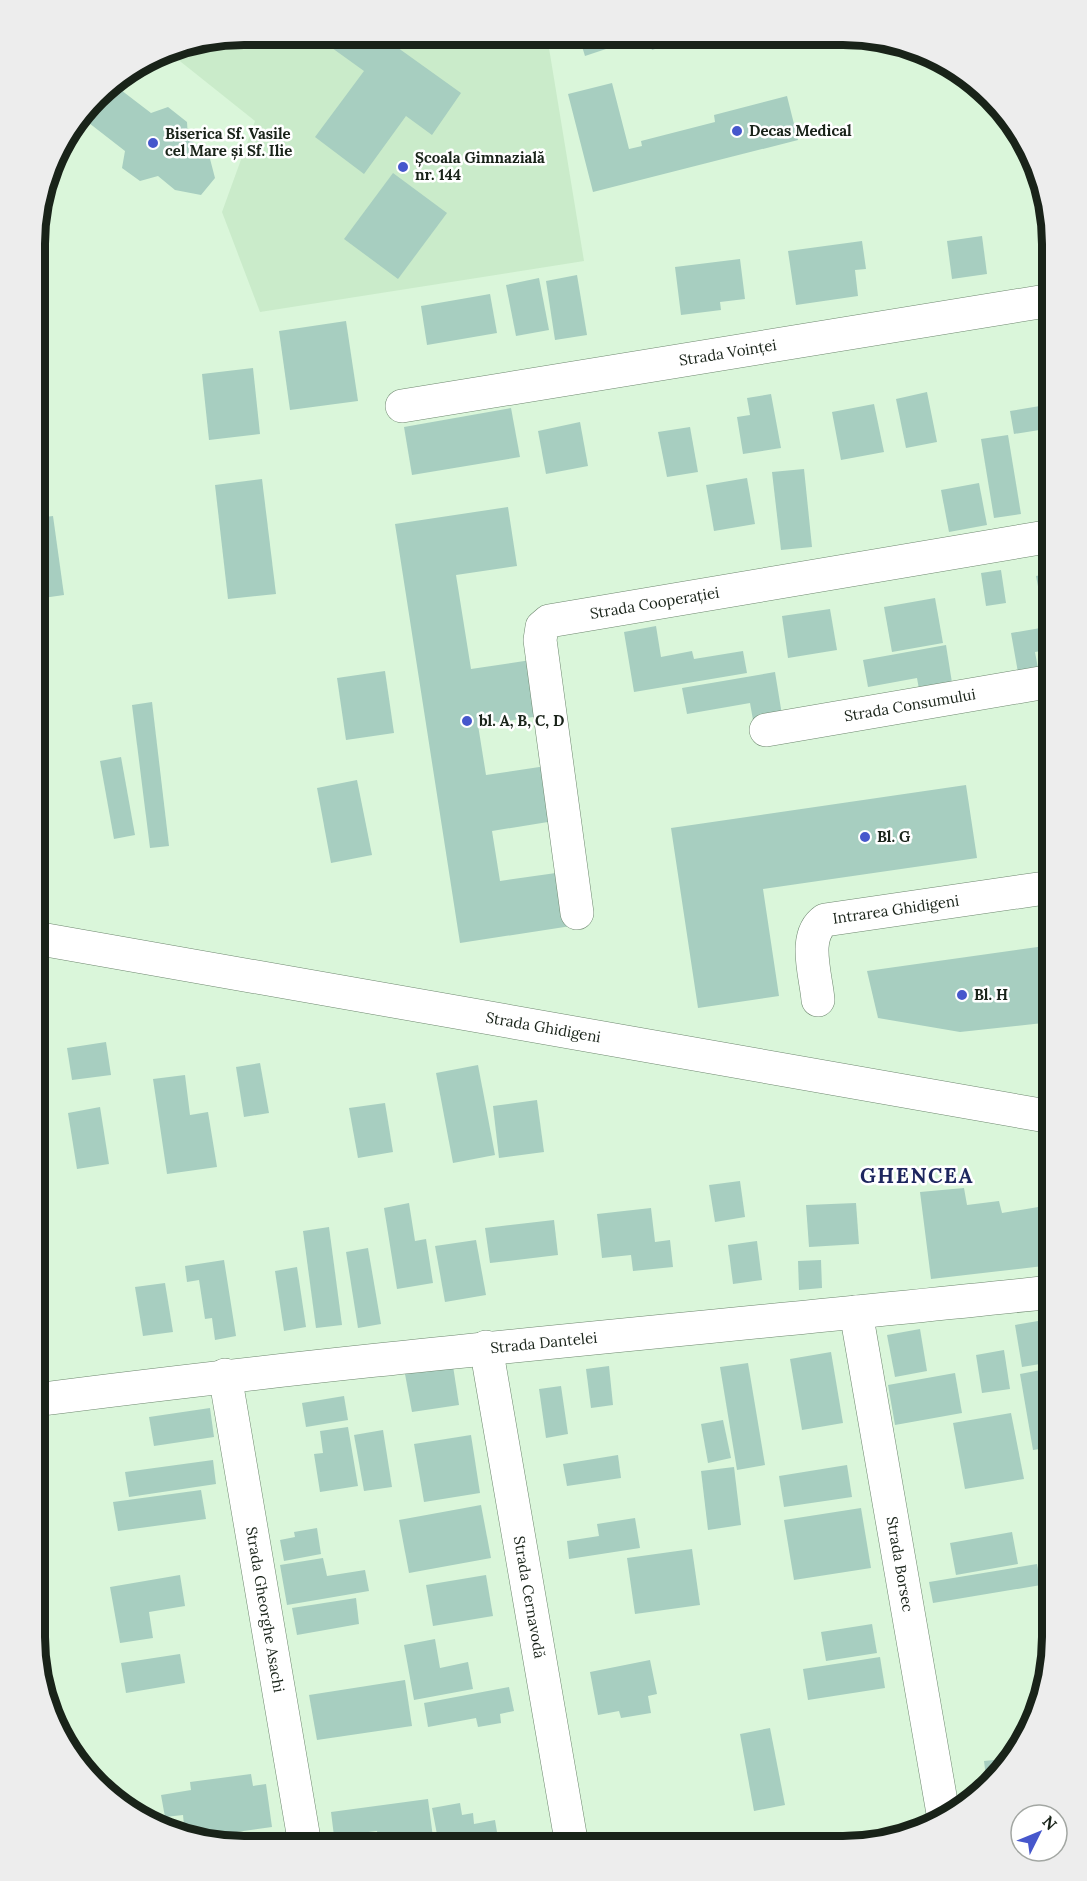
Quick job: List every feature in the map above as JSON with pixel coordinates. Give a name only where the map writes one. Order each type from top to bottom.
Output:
[{"type":"street","name":"Strada Voinței","points":[[402,406],[1042,302]]},
{"type":"street","name":"Strada Cooperației","points":[[577,913],[540,640],[542,627],[549,621],[1042,538]]},
{"type":"street","name":"Strada Consumului","points":[[766,730],[1042,683]]},
{"type":"street","name":"Intrarea Ghidigeni","points":[[818,1000],[811,938],[816,926],[825,920],[1042,888]]},
{"type":"street","name":"Strada Ghidigeni","points":[[45,940],[1042,1115]]},
{"type":"street","name":"Strada Dantelei","points":[[45,1399],[225,1375],[486,1347],[1042,1293]]},
{"type":"street","name":"Strada Borsec","points":[[856,1312],[942,1808]]},
{"type":"street","name":"Strada Cernavodă","points":[[486,1347],[570,1836]]},
{"type":"street","name":"Strada Gheorghe Asachi","points":[[225,1375],[303,1836]]},
{"type":"shaded area","name":"Școala Gimnazială nr. 144","points":[[231,45],[548,45],[584,261],[260,312],[222,212],[255,121],[176,58],[205,49]]},
{"type":"building","points":[[328,45],[394,45],[461,93],[432,135],[406,116],[364,174],[315,137],[364,71]]},
{"type":"building","points":[[582,45],[618,45],[585,56]]},
{"type":"building","points":[[650,45],[667,45],[652,50]]},
{"type":"building","name":"Decas Medical","points":[[612,83],[629,149],[642,146],[641,141],[715,122],[714,115],[787,96],[798,140],[593,192],[568,94]]},
{"type":"building","points":[[120,89],[151,113],[168,107],[187,122],[188,138],[209,155],[215,178],[201,195],[175,190],[158,176],[140,181],[122,168],[125,151],[89,123],[106,100]]},
{"type":"building","points":[[393,173],[447,213],[398,279],[344,239]]},
{"type":"building","points":[[982,236],[987,274],[952,279],[947,241]]},
{"type":"building","points":[[862,241],[866,269],[855,270],[858,296],[796,305],[788,251]]},
{"type":"building","points":[[740,259],[745,299],[720,302],[721,310],[681,315],[675,267]]},
{"type":"building","points":[[577,275],[587,335],[555,340],[546,281]]},
{"type":"building","points":[[539,278],[549,330],[516,336],[506,285]]},
{"type":"building","points":[[490,294],[497,333],[427,345],[421,306]]},
{"type":"building","points":[[346,321],[358,401],[290,410],[279,331]]},
{"type":"building","points":[[253,368],[260,434],[209,440],[202,374]]},
{"type":"building","points":[[927,392],[937,442],[906,448],[896,399]]},
{"type":"building","points":[[771,394],[781,448],[743,454],[737,417],[750,415],[747,398]]},
{"type":"building","points":[[874,404],[884,452],[841,460],[832,412]]},
{"type":"building","points":[[1042,406],[1042,430],[1014,434],[1010,411]]},
{"type":"building","points":[[511,408],[520,457],[412,475],[404,427]]},
{"type":"building","points":[[580,422],[588,466],[546,474],[538,431]]},
{"type":"building","points":[[690,427],[698,472],[667,477],[658,432]]},
{"type":"building","points":[[1008,435],[1021,514],[994,518],[981,439]]},
{"type":"building","points":[[804,469],[812,547],[781,550],[772,472]]},
{"type":"building","points":[[747,478],[755,524],[714,531],[706,485]]},
{"type":"building","points":[[262,479],[276,594],[228,599],[215,485]]},
{"type":"building","points":[[979,483],[987,525],[949,532],[941,490]]},
{"type":"building","name":"bl. A, B, C, D","points":[[508,507],[517,566],[456,575],[471,669],[531,660],[540,716],[478,725],[486,775],[546,766],[554,821],[492,831],[500,881],[563,872],[571,926],[460,943],[395,524]]},
{"type":"building","points":[[53,516],[64,595],[45,598],[45,517]]},
{"type":"building","points":[[1001,570],[1006,603],[986,606],[981,573]]},
{"type":"building","points":[[1042,575],[1042,607],[1036,576]]},
{"type":"building","points":[[935,598],[943,643],[892,652],[884,607]]},
{"type":"building","points":[[830,609],[837,650],[788,658],[782,616]]},
{"type":"building","points":[[656,626],[661,657],[692,651],[694,659],[743,651],[747,673],[634,692],[624,632]]},
{"type":"building","points":[[1042,628],[1042,651],[1035,652],[1039,674],[1019,678],[1011,633]]},
{"type":"building","points":[[946,645],[953,689],[920,695],[917,678],[868,687],[863,660]]},
{"type":"building","points":[[385,671],[394,733],[346,740],[337,678]]},
{"type":"building","points":[[775,672],[782,715],[753,720],[750,703],[687,714],[682,688]]},
{"type":"building","points":[[152,702],[169,846],[150,848],[132,705]]},
{"type":"building","points":[[121,757],[135,835],[114,839],[100,761]]},
{"type":"building","points":[[357,780],[372,855],[331,863],[317,788]]},
{"type":"building","points":[[966,785],[977,858],[763,889],[779,996],[698,1008],[671,828]]},
{"type":"building","name":"Bl. H","points":[[1042,946],[1042,1023],[960,1032],[878,1018],[867,971]]},
{"type":"building","points":[[106,1042],[111,1075],[72,1080],[67,1048]]},
{"type":"building","points":[[260,1063],[269,1113],[244,1117],[236,1067]]},
{"type":"building","points":[[478,1065],[495,1155],[453,1163],[436,1073]]},
{"type":"building","points":[[185,1075],[190,1115],[208,1112],[217,1167],[167,1174],[153,1079]]},
{"type":"building","points":[[537,1100],[544,1152],[499,1158],[493,1106]]},
{"type":"building","points":[[385,1103],[393,1152],[358,1158],[349,1108]]},
{"type":"building","points":[[100,1107],[109,1164],[77,1169],[68,1113]]},
{"type":"building","points":[[740,1181],[745,1217],[715,1222],[709,1185]]},
{"type":"building","points":[[964,1188],[967,1205],[999,1201],[1002,1213],[1042,1206],[1042,1266],[931,1279],[920,1192]]},
{"type":"building","points":[[409,1203],[415,1241],[426,1239],[433,1283],[397,1289],[384,1208]]},
{"type":"building","points":[[856,1203],[859,1244],[809,1247],[806,1205]]},
{"type":"building","points":[[651,1208],[655,1242],[670,1240],[673,1267],[633,1271],[631,1255],[602,1258],[597,1214]]},
{"type":"building","points":[[554,1220],[558,1255],[490,1263],[485,1228]]},
{"type":"building","points":[[329,1227],[342,1325],[316,1328],[303,1231]]},
{"type":"building","points":[[476,1240],[486,1295],[445,1302],[435,1246]]},
{"type":"building","points":[[757,1241],[762,1280],[733,1284],[728,1245]]},
{"type":"building","points":[[368,1248],[381,1324],[358,1328],[346,1252]]},
{"type":"building","points":[[224,1260],[236,1336],[215,1340],[212,1318],[205,1319],[199,1280],[187,1282],[185,1266]]},
{"type":"building","points":[[821,1260],[822,1288],[799,1290],[798,1261]]},
{"type":"building","points":[[297,1267],[306,1327],[284,1331],[275,1271]]},
{"type":"building","points":[[165,1283],[173,1332],[143,1336],[135,1287]]},
{"type":"building","points":[[1038,1321],[1042,1342],[1042,1364],[1022,1367],[1015,1325]]},
{"type":"building","points":[[920,1329],[927,1371],[895,1377],[887,1335]]},
{"type":"building","points":[[1004,1350],[1010,1389],[982,1393],[976,1355]]},
{"type":"building","points":[[831,1352],[843,1423],[802,1430],[790,1359]]},
{"type":"building","points":[[748,1363],[765,1465],[737,1470],[720,1367]]},
{"type":"building","points":[[453,1366],[459,1405],[412,1412],[405,1374]]},
{"type":"building","points":[[609,1366],[613,1405],[591,1408],[586,1369]]},
{"type":"building","points":[[1042,1370],[1042,1449],[1033,1450],[1020,1374]]},
{"type":"building","points":[[955,1373],[962,1413],[895,1425],[888,1385]]},
{"type":"building","points":[[561,1386],[568,1434],[546,1438],[539,1389]]},
{"type":"building","points":[[344,1396],[348,1420],[306,1427],[302,1403]]},
{"type":"building","points":[[210,1408],[214,1437],[154,1446],[149,1417]]},
{"type":"building","points":[[1011,1413],[1024,1479],[965,1489],[953,1423]]},
{"type":"building","points":[[723,1420],[731,1458],[708,1463],[701,1424]]},
{"type":"building","points":[[348,1427],[358,1486],[320,1492],[314,1454],[323,1453],[320,1431]]},
{"type":"building","points":[[383,1430],[392,1487],[364,1491],[354,1435]]},
{"type":"building","points":[[471,1435],[480,1493],[424,1502],[414,1444]]},
{"type":"building","points":[[618,1455],[621,1478],[567,1486],[563,1464]]},
{"type":"building","points":[[213,1460],[216,1484],[129,1497],[125,1472]]},
{"type":"building","points":[[847,1465],[852,1497],[784,1507],[779,1476]]},
{"type":"building","points":[[734,1467],[741,1525],[708,1530],[701,1471]]},
{"type":"building","points":[[201,1490],[206,1519],[118,1531],[113,1502]]},
{"type":"building","points":[[481,1505],[491,1558],[409,1573],[399,1520]]},
{"type":"building","points":[[861,1508],[871,1568],[794,1580],[784,1520]]},
{"type":"building","points":[[635,1518],[640,1548],[569,1559],[567,1541],[599,1536],[597,1524]]},
{"type":"building","points":[[317,1528],[321,1554],[284,1561],[280,1540],[295,1537],[294,1532]]},
{"type":"building","points":[[1012,1532],[1018,1564],[956,1575],[950,1543]]},
{"type":"building","points":[[692,1549],[700,1605],[635,1614],[627,1558]]},
{"type":"building","points":[[323,1558],[327,1576],[365,1570],[369,1591],[287,1605],[280,1565]]},
{"type":"building","points":[[1037,1564],[1041,1585],[933,1603],[929,1582]]},
{"type":"building","points":[[180,1575],[185,1606],[149,1612],[153,1638],[120,1643],[110,1587]]},
{"type":"building","points":[[486,1575],[493,1616],[433,1626],[426,1585]]},
{"type":"building","points":[[356,1598],[359,1624],[297,1635],[292,1608]]},
{"type":"building","points":[[872,1624],[877,1653],[826,1661],[821,1632]]},
{"type":"building","points":[[435,1639],[440,1668],[468,1662],[473,1689],[414,1700],[404,1645]]},
{"type":"building","points":[[180,1654],[185,1683],[126,1693],[121,1663]]},
{"type":"building","points":[[880,1657],[885,1688],[808,1700],[803,1669]]},
{"type":"building","points":[[650,1660],[657,1694],[648,1696],[651,1713],[621,1718],[619,1711],[598,1715],[590,1672]]},
{"type":"building","points":[[405,1680],[412,1726],[317,1740],[309,1695]]},
{"type":"building","points":[[509,1687],[514,1711],[500,1714],[501,1723],[478,1727],[476,1718],[428,1727],[424,1703]]},
{"type":"building","points":[[770,1728],[785,1805],[754,1811],[740,1734]]},
{"type":"building","points":[[1000,1759],[986,1776],[984,1761]]},
{"type":"building","points":[[251,1774],[253,1786],[266,1784],[272,1827],[218,1834],[184,1826],[183,1815],[165,1817],[161,1795],[191,1790],[190,1782]]},
{"type":"building","points":[[428,1799],[433,1836],[378,1836],[377,1831],[334,1836],[331,1812]]},
{"type":"building","points":[[460,1803],[462,1815],[473,1813],[474,1824],[495,1820],[498,1836],[437,1836],[432,1808]]},
{"type":"place","name":"Decas Medical","points":[[737,131]]},
{"type":"place","name":"Biserica Sf. Vasile cel Mare și Sf. Ilie","points":[[153,143]]},
{"type":"place","name":"Școala Gimnazială nr. 144","points":[[403,167]]},
{"type":"place","name":"bl. A, B, C, D","points":[[467,721]]},
{"type":"place","name":"Bl. G","points":[[865,837]]},
{"type":"place","name":"Bl. H","points":[[962,995]]},
{"type":"district","name":"GHENCEA","points":[[917,1176]]}]
